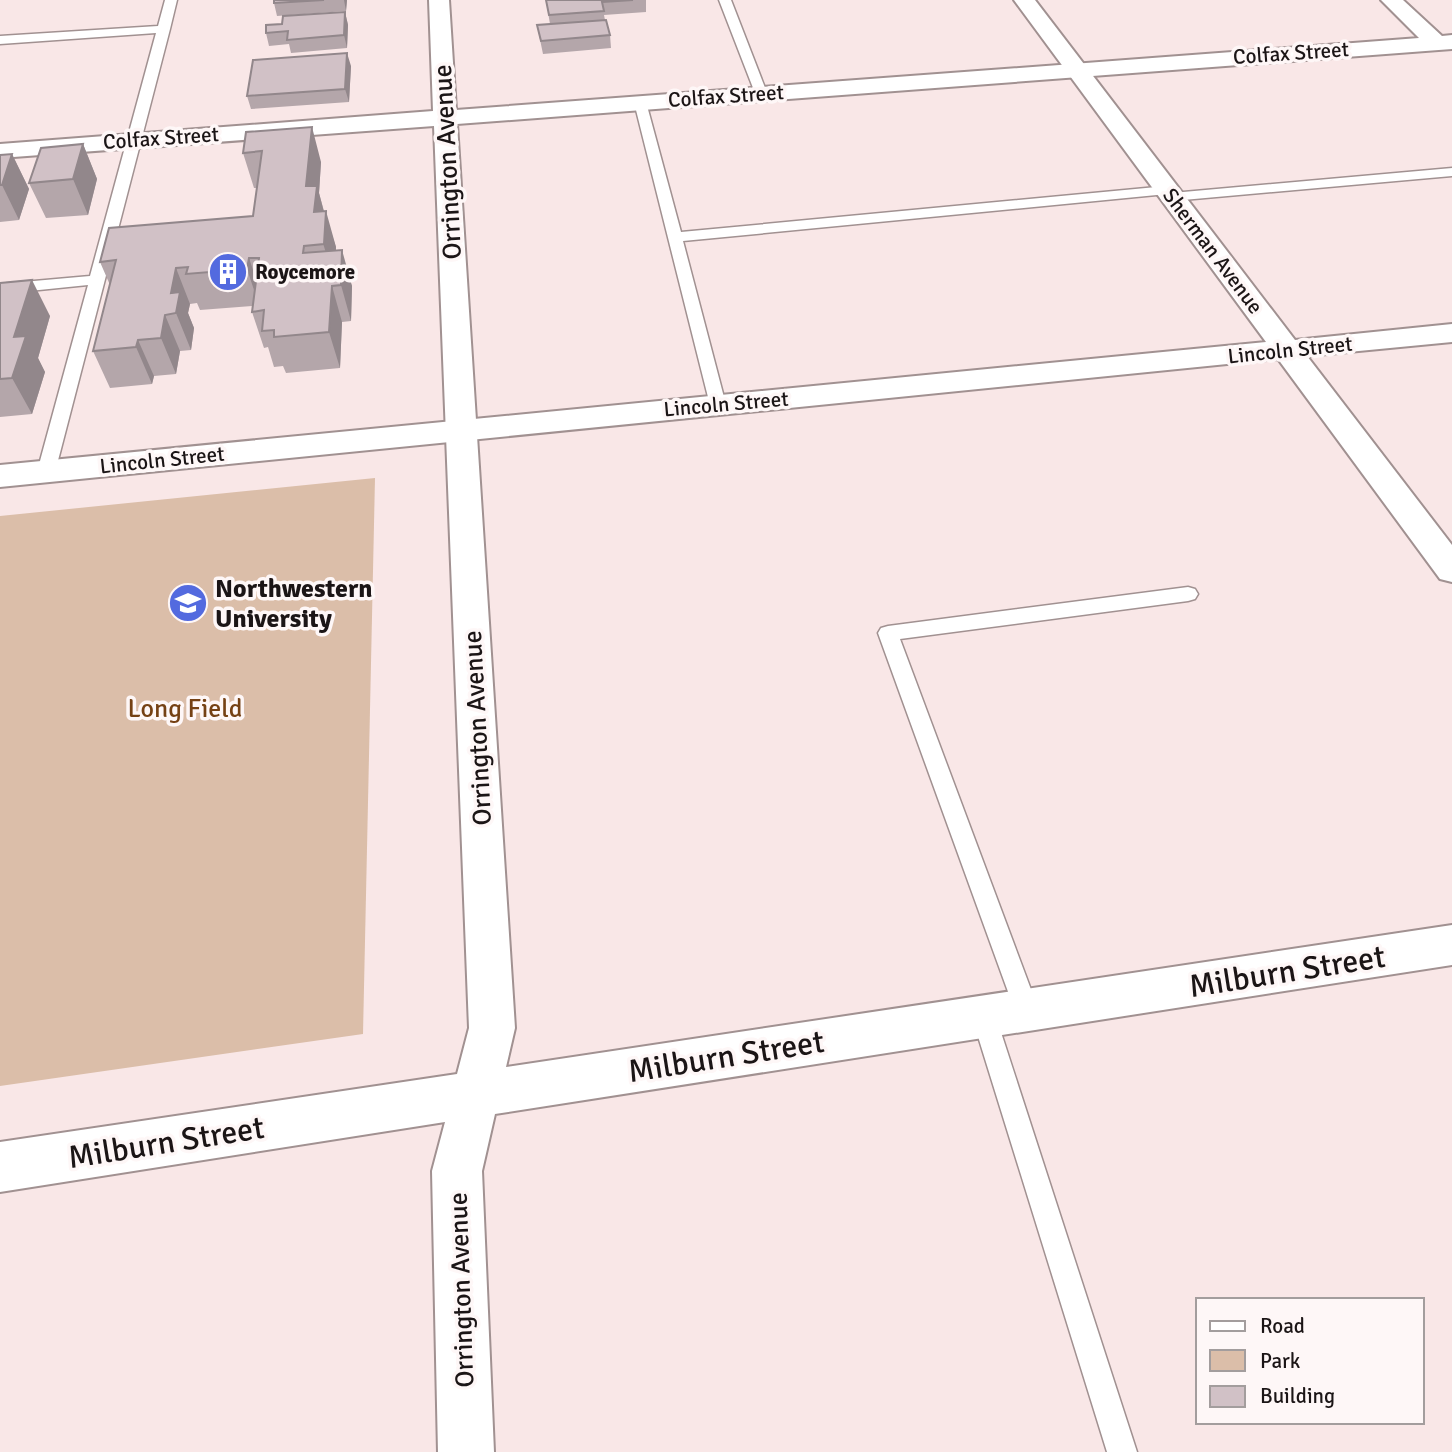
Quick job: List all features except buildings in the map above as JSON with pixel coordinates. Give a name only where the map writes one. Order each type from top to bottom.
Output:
[{"type":"street","name":"Orrington Avenue","points":[[439,0],[492,1028],[457,1171],[466,1452]]},
{"type":"street","name":"Sherman Avenue","points":[[1024,0],[1452,570]]},
{"type":"street","points":[[1391,0],[1445,42]]},
{"type":"street","name":"Colfax Street","points":[[0,150],[1445,42]]},
{"type":"street","name":"Lincoln Street","points":[[0,476],[1452,333]]},
{"type":"street","name":"Milburn Street","points":[[0,1167],[1452,945]]},
{"type":"lane","points":[[46,472],[171,0]]},
{"type":"lane","points":[[725,0],[761,93]]},
{"type":"lane","points":[[0,40],[163,29]]},
{"type":"lane","points":[[640,102],[718,405]]},
{"type":"lane","points":[[675,237],[1169,193],[1452,172]]},
{"type":"lane","points":[[0,289],[97,280]]},
{"type":"lane","points":[[1122,1452],[1005,1014],[888,633],[1188,594]]},
{"type":"green space","name":"Long Field","points":[[375,478],[363,1034],[0,1086],[0,516]]},
{"type":"place","name":"Roycemore","points":[[228,272]]},
{"type":"place","name":"Northwestern University","points":[[188,603]]}]
